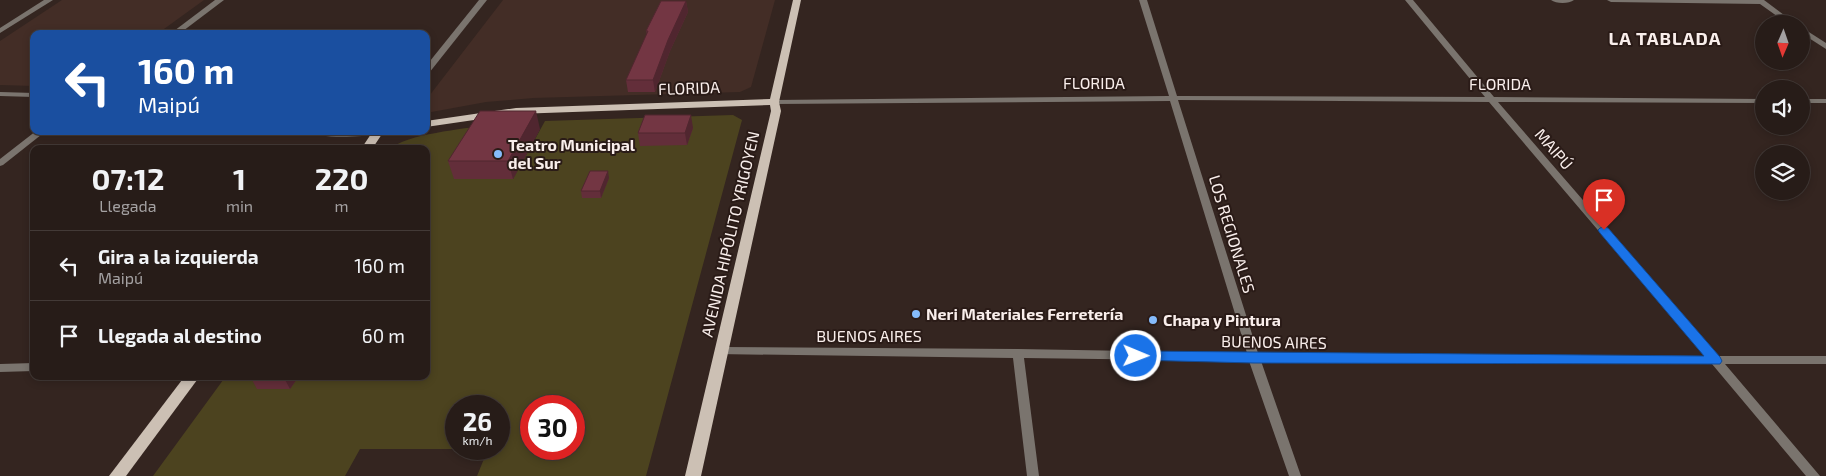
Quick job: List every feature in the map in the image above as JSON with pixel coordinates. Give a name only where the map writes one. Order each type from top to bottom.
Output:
[{"type":"main road","name":"AVENIDA HIPÓLITO YRIGOYEN","points":[[693,476],[776,111],[774,102],[797,0]]},
{"type":"main road","name":"FLORIDA","points":[[430,123],[516,111],[774,102]]},
{"type":"main road","points":[[369,145],[378,135]]},
{"type":"main road","points":[[117,476],[190,380]]},
{"type":"street","points":[[0,31],[49,0]]},
{"type":"street","points":[[179,30],[220,0]]},
{"type":"street","points":[[430,67],[483,0]]},
{"type":"street","name":"LOS REGIONALES","points":[[1143,0],[1175,98],[1254,358],[1295,476]]},
{"type":"street","name":"MAIPÚ","points":[[1409,0],[1492,100],[1814,476]]},
{"type":"street","points":[[1555,0],[1570,0]]},
{"type":"street","points":[[1611,0],[1760,1],[1780,15]]},
{"type":"street","points":[[1810,35],[1826,47]]},
{"type":"street","points":[[0,94],[30,95]]},
{"type":"street","name":"FLORIDA","points":[[774,102],[1175,98],[1755,101]]},
{"type":"street","points":[[1810,101],[1826,101]]},
{"type":"street","points":[[0,162],[37,135]]},
{"type":"street","points":[[332,135],[356,135]]},
{"type":"street","name":"BUENOS AIRES","points":[[722,351],[1018,353],[1254,358],[1826,360]]},
{"type":"street","points":[[1018,353],[1034,476]]},
{"type":"street","points":[[0,368],[30,367]]},
{"type":"shaded area","points":[[62,0],[204,0],[163,30],[30,30],[30,86],[0,85],[0,41]]},
{"type":"shaded area","points":[[503,0],[775,0],[751,87],[740,92],[533,98],[486,102],[430,112],[430,95]]},
{"type":"shaded area","points":[[733,115],[742,120],[646,476],[477,476],[484,460],[510,460],[510,395],[445,395],[445,449],[360,449],[345,476],[153,476],[223,380],[430,380],[430,145],[397,145],[409,139],[422,136],[487,125],[454,179],[513,179],[545,121]]},
{"type":"building","points":[[661,1],[686,1],[668,40],[653,80],[626,80],[648,31],[646,31]]},
{"type":"building","points":[[480,111],[536,111],[508,161],[448,161]]},
{"type":"building","points":[[645,115],[691,115],[685,133],[638,133]]},
{"type":"building","points":[[590,171],[608,171],[600,191],[581,191]]},
{"type":"place","name":"Teatro Municipal del Sur","points":[[498,154]]},
{"type":"place","name":"Neri Materiales Ferretería","points":[[916,314]]},
{"type":"place","name":"Chapa y Pintura","points":[[1153,320]]},
{"type":"district","name":"LA TABLADA","points":[[1665,39]]},
{"type":"route","points":[[1136,356],[1716,361],[1604,230]]}]
